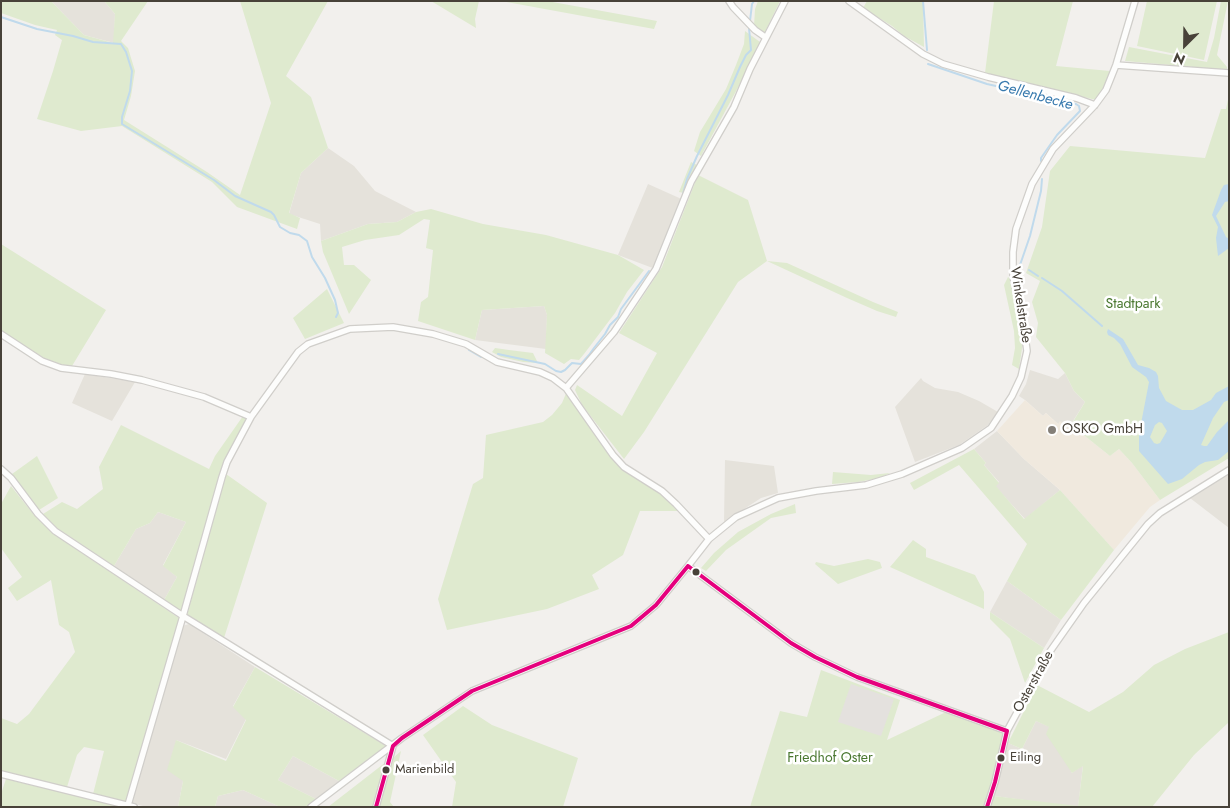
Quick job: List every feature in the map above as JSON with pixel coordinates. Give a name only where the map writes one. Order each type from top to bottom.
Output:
[{"type":"street","points":[[729,1],[755,30],[765,37]]},
{"type":"street","points":[[566,388],[614,332],[656,269],[691,182],[734,107],[765,37],[785,1]]},
{"type":"street","points":[[849,1],[923,54],[943,64],[1076,98],[1095,105]]},
{"type":"street","name":"Winkelstraße","points":[[688,566],[709,539],[736,517],[778,498],[866,485],[902,474],[962,448],[991,428],[1018,384],[1027,351],[1013,276],[1013,252],[1016,229],[1032,184],[1054,149],[1095,105],[1106,90],[1116,65],[1135,1]]},
{"type":"street","points":[[1116,65],[1229,73]]},
{"type":"street","points":[[1,774],[131,806],[227,462],[251,416],[298,352],[308,344],[350,329],[393,327],[433,334],[466,344],[497,362],[540,372],[553,378],[566,388],[624,467],[662,492],[709,539]]},
{"type":"street","points":[[1,334],[42,361],[61,368],[142,380],[204,397],[251,416]]},
{"type":"street","points":[[1,469],[11,478],[38,514],[55,531],[183,616],[393,746]]},
{"type":"street","name":"Osterstraße","points":[[987,807],[1007,731],[1051,650],[1084,602],[1148,524],[1160,513],[1229,470]]},
{"type":"street","points":[[1222,475],[1229,480]]},
{"type":"street","points":[[311,807],[402,738],[472,691],[632,626],[656,605],[688,566],[791,643],[815,657],[865,680],[1007,731]]},
{"type":"street","points":[[376,807],[393,746]]},
{"type":"shaded area","points":[[51,1],[104,1],[115,14],[114,43],[84,35]]},
{"type":"shaded area","points":[[328,148],[354,166],[375,191],[416,212],[397,222],[368,224],[321,241],[320,224],[289,214],[301,173]]},
{"type":"shaded area","points":[[648,184],[686,201],[658,270],[618,255]]},
{"type":"shaded area","points":[[544,306],[547,315],[546,349],[475,340],[482,310]]},
{"type":"shaded area","points":[[1030,370],[1058,379],[1065,373],[1074,391],[1085,402],[1068,429],[1058,424],[1046,413],[1043,416],[1019,396],[1026,384]]},
{"type":"shaded area","points":[[85,374],[135,382],[112,421],[72,403]]},
{"type":"shaded area","points":[[921,378],[935,388],[958,392],[998,412],[988,425],[959,445],[915,462],[895,407]]},
{"type":"shaded area","points":[[1025,400],[1043,416],[1046,413],[1058,424],[1060,421],[1068,428],[1071,425],[1110,456],[1119,449],[1160,500],[1150,507],[1114,550],[1060,490],[1024,459],[997,431]]},
{"type":"shaded area","points":[[997,431],[1024,459],[1060,490],[1025,519],[995,486],[999,482],[984,465],[986,463],[974,449]]},
{"type":"shaded area","points":[[725,460],[774,466],[778,493],[761,498],[724,522]]},
{"type":"shaded area","points":[[1229,474],[1229,528],[1190,498]]},
{"type":"shaded area","points":[[158,512],[186,522],[163,565],[177,577],[164,600],[114,566],[136,529],[150,523]]},
{"type":"shaded area","points":[[1007,581],[1061,620],[1044,648],[990,612]]},
{"type":"shaded area","points":[[189,624],[255,667],[233,706],[246,719],[226,759],[176,740],[183,781],[178,807],[147,807],[131,803],[182,626]]},
{"type":"shaded area","points":[[851,684],[894,699],[881,736],[838,722]]},
{"type":"shaded area","points":[[1036,721],[1050,727],[1072,773],[1083,765],[1078,807],[994,796],[1008,743],[1022,749]]},
{"type":"shaded area","points":[[293,756],[339,781],[316,799],[278,780]]},
{"type":"shaded area","points":[[243,790],[280,807],[215,807],[218,796]]},
{"type":"green space","points":[[1,1],[51,1],[84,35],[113,43],[115,14],[104,1],[148,1],[121,41],[128,48],[135,71],[131,96],[124,120],[240,195],[271,103],[240,1],[328,1],[286,76],[311,97],[328,148],[301,173],[289,213],[300,218],[297,229],[237,207],[212,182],[122,126],[81,131],[37,119],[62,40],[55,35],[57,30],[35,25],[1,13]]},
{"type":"green space","points":[[431,1],[479,1],[475,19],[476,28]]},
{"type":"green space","points":[[501,1],[547,1],[657,21],[654,29]]},
{"type":"green space","points":[[758,1],[780,1],[764,34],[754,26],[755,9]]},
{"type":"green space","points":[[867,1],[923,1],[924,47],[904,36],[863,8]]},
{"type":"green space","points":[[994,1],[1073,1],[1056,66],[1110,71],[1103,90],[1096,100],[985,73]]},
{"type":"green space","points":[[1147,1],[1217,1],[1204,60],[1137,46]]},
{"type":"green space","points":[[1221,1],[1228,1],[1217,55],[1227,67],[1227,70],[1125,61],[1129,47],[1207,62]]},
{"type":"green space","points":[[745,31],[760,42],[748,69],[701,156],[694,151],[700,132],[726,89],[744,44]]},
{"type":"green space","name":"Stadtpark","points":[[1229,95],[1229,458],[1160,500],[1119,449],[1110,456],[1071,425],[1085,402],[1074,391],[1065,373],[1036,337],[1038,323],[1032,302],[1040,281],[1026,273],[1042,227],[1050,171],[1070,146],[1205,158],[1221,109],[1226,109]]},
{"type":"green space","points":[[691,162],[697,165],[684,193],[679,192]]},
{"type":"green space","points":[[698,175],[748,200],[767,261],[738,282],[644,432],[624,459],[582,405],[575,390],[577,385],[622,416],[657,353],[619,333],[662,267]]},
{"type":"green space","points":[[431,209],[483,224],[546,235],[618,255],[644,270],[627,292],[615,313],[579,360],[571,359],[564,364],[545,353],[547,315],[544,306],[482,310],[475,340],[418,321],[421,302],[428,297],[433,250],[426,248],[430,220],[424,219],[399,235],[365,240],[342,247],[344,265],[354,265],[371,280],[349,314],[323,252],[321,241],[368,224],[397,222],[416,212]]},
{"type":"green space","points":[[1,244],[106,310],[72,366],[63,365],[44,358],[1,331]]},
{"type":"green space","points":[[767,261],[787,263],[898,312],[896,317],[847,298]]},
{"type":"green space","points":[[1008,277],[1012,280],[1023,342],[1019,369],[1012,365],[1015,348],[1014,331],[1004,285]]},
{"type":"green space","points":[[327,289],[344,323],[305,339],[293,318]]},
{"type":"green space","points":[[495,348],[533,353],[538,363],[501,357],[492,352]]},
{"type":"green space","points":[[567,391],[611,455],[661,493],[680,511],[640,511],[623,555],[592,575],[599,589],[547,609],[447,630],[438,599],[473,484],[483,478],[486,435],[543,422],[562,403]]},
{"type":"green space","points":[[243,416],[247,418],[222,470],[181,612],[164,600],[177,577],[163,566],[186,522],[158,512],[150,523],[136,529],[114,566],[57,528],[43,514],[62,502],[77,509],[103,489],[99,467],[121,425],[209,469],[215,456]]},
{"type":"green space","points":[[974,449],[999,483],[996,486],[1024,519],[1060,490],[1114,550],[1061,620],[1007,581],[1027,544],[959,465],[914,490],[910,483]]},
{"type":"green space","points":[[37,456],[58,498],[39,510],[12,474]]},
{"type":"green space","points":[[833,472],[871,475],[890,473],[880,478],[832,484]]},
{"type":"green space","points":[[226,474],[267,503],[224,638],[187,615]]},
{"type":"green space","points":[[11,486],[34,515],[52,533],[179,618],[126,802],[93,794],[104,751],[84,747],[77,755],[67,787],[1,771],[1,718],[17,724],[29,714],[75,652],[69,632],[59,625],[51,580],[17,601],[8,588],[22,577],[1,548],[1,504]]},
{"type":"green space","points":[[795,504],[796,513],[771,518],[726,550],[706,571],[701,568],[714,553],[738,532],[771,514]]},
{"type":"green space","points":[[913,540],[926,549],[926,557],[975,575],[984,592],[984,609],[890,567]]},
{"type":"green space","points":[[868,559],[880,562],[882,568],[838,584],[815,564],[816,562],[834,566]]},
{"type":"green space","points":[[990,612],[1044,648],[1025,683],[1010,639],[990,619]]},
{"type":"green space","points":[[1229,632],[1229,722],[1194,755],[1152,807],[991,807],[994,796],[1078,806],[1083,766],[1072,773],[1046,734],[1049,727],[1036,721],[1022,749],[1008,743],[1037,685],[1089,712],[1123,692],[1154,665],[1185,649]]},
{"type":"green space","points":[[255,667],[386,746],[339,781],[293,756],[278,780],[316,799],[306,807],[280,807],[243,790],[218,796],[215,807],[178,807],[183,781],[167,770],[176,740],[226,761],[246,720],[233,707]]},
{"type":"green space","name":"Friedhof Oster","points":[[821,670],[900,700],[887,740],[946,712],[1004,733],[984,807],[750,807],[780,711],[807,717]]},
{"type":"green space","points":[[463,706],[492,725],[578,758],[563,807],[452,807],[456,782],[423,735]]},
{"type":"green space","points":[[401,751],[390,802],[394,807],[379,807],[393,758]]},
{"type":"green space","points":[[386,762],[374,807],[328,807]]},
{"type":"green space","points":[[6,779],[123,807],[1,807],[1,794]]},
{"type":"water","points":[[1229,184],[1229,201],[1225,202],[1216,216],[1226,237],[1229,239],[1229,248],[1218,256],[1216,238],[1218,227],[1212,215],[1221,190],[1224,185]]},
{"type":"water","points":[[1108,329],[1123,339],[1138,365],[1156,372],[1159,388],[1166,401],[1182,410],[1193,410],[1211,400],[1216,393],[1229,386],[1229,400],[1224,402],[1213,418],[1201,445],[1207,446],[1229,420],[1229,451],[1218,460],[1205,462],[1182,479],[1168,484],[1139,451],[1139,434],[1149,382],[1146,377],[1132,367],[1120,344],[1108,335]],"holes":[[[1159,422],[1162,423],[1167,431],[1160,443],[1157,444],[1150,437],[1155,425]]]},
{"type":"waterway","points":[[750,21],[754,1]]},
{"type":"waterway","name":"Gellenbecke","points":[[923,1],[927,50]]},
{"type":"waterway","points":[[1,17],[37,29],[93,42],[121,44],[126,52],[132,71],[130,91],[122,117],[122,124],[214,180],[235,196],[271,212],[280,227],[290,233],[299,235],[307,241],[312,257],[325,278],[335,300],[338,313],[336,317]]},
{"type":"waterway","points":[[683,194],[697,156],[746,55],[751,50],[749,28]]},
{"type":"waterway","name":"Gellenbecke","points":[[928,64],[987,84],[1079,106],[1080,111],[1057,135],[1041,158],[1041,161]]},
{"type":"waterway","name":"Gellenbecke","points":[[1022,266],[1020,265],[1030,236],[1042,179]]},
{"type":"waterway","name":"Gellenbecke","points":[[1029,270],[1038,276]]},
{"type":"waterway","points":[[498,354],[545,364],[561,372],[572,363],[581,364],[618,317],[621,309],[649,271]]},
{"type":"waterway","name":"Gellenbecke","points":[[1042,278],[1062,291],[1102,326]]},
{"type":"waterway","points":[[469,350],[481,357]]},
{"type":"transit line","points":[[688,566],[791,643],[815,657],[857,677],[1007,731]]},
{"type":"transit line","points":[[393,746],[472,691],[631,626],[656,605],[688,566]]},
{"type":"transit line","points":[[987,807],[1007,731]]},
{"type":"transit line","points":[[376,807],[393,746]]},
{"type":"place","name":"OSKO GmbH","points":[[1052,430]]},
{"type":"place","name":"Eiling","points":[[1001,758]]},
{"type":"place","name":"Marienbild","points":[[386,770]]}]
